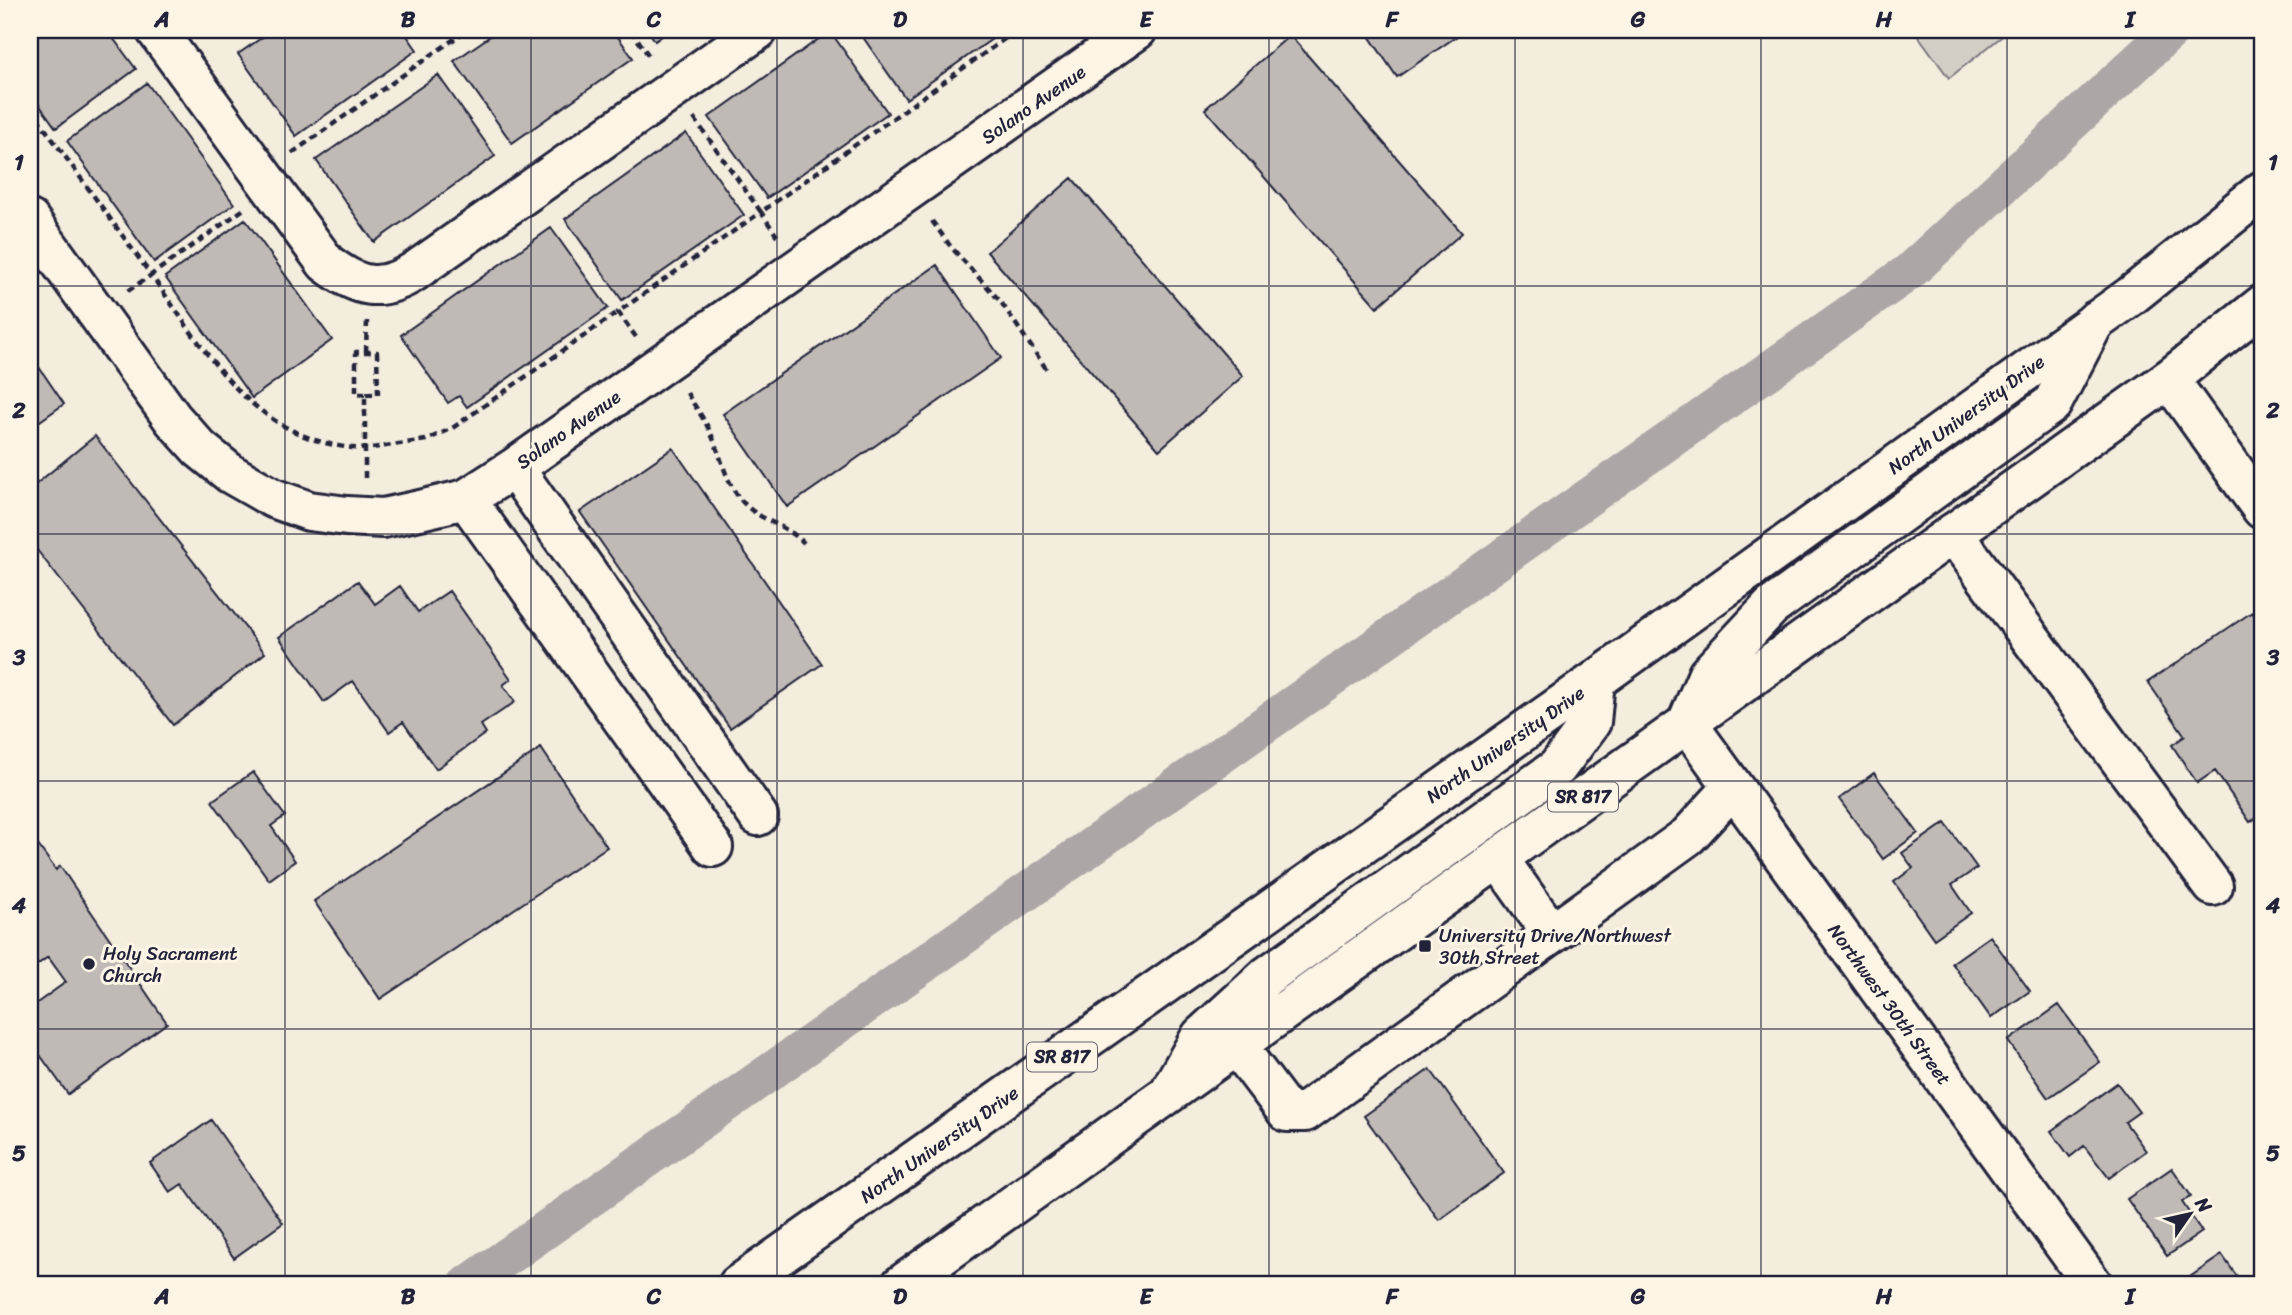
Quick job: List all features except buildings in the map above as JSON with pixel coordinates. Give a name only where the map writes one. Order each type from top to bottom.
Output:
[{"type":"main road","points":[[173,36],[326,263],[343,276],[361,284],[383,286],[408,276],[758,30]]},
{"type":"main road","name":"Solano Avenue","points":[[30,220],[173,419],[200,449],[231,474],[285,502],[309,511],[383,518],[466,499],[514,468],[1138,30]]},
{"type":"main road","name":"North University Drive","points":[[738,1285],[1595,681],[2131,296],[2262,191]]},
{"type":"main road","name":"SR 817","points":[[901,1285],[2169,379],[2262,305]]},
{"type":"main road","points":[[1687,723],[1708,674],[1771,607],[2052,404],[2095,321]]},
{"type":"main road","points":[[2169,379],[2262,509]]},
{"type":"main road","points":[[514,468],[758,816]]},
{"type":"main road","points":[[466,499],[713,846]]},
{"type":"main road","points":[[1953,533],[2213,886]]},
{"type":"main road","points":[[577,656],[623,624]]},
{"type":"main road","points":[[1167,1096],[1201,1036],[1266,976],[1557,768],[1591,722],[1595,681]]},
{"type":"main road","points":[[618,713],[664,682]]},
{"type":"main road","name":"Northwest 30th Street","points":[[1687,723],[2093,1285]]},
{"type":"main road","points":[[1237,1046],[1287,1112],[1305,1112],[1688,836],[1733,787]]},
{"type":"main road","points":[[1498,858],[1552,933]]},
{"type":"path","points":[[291,154],[467,30]]},
{"type":"path","points":[[631,30],[653,61]]},
{"type":"path","points":[[30,108],[235,389],[274,422],[323,443],[343,448],[365,449],[426,440],[451,429],[1017,30]]},
{"type":"path","points":[[1052,30],[1058,39]]},
{"type":"path","points":[[692,116],[777,236]]},
{"type":"path","points":[[128,291],[248,206]]},
{"type":"path","points":[[932,221],[951,247],[1001,302],[1047,370]]},
{"type":"path","points":[[618,312],[636,337]]},
{"type":"path","points":[[366,352],[368,316]]},
{"type":"path","points":[[356,352],[377,352],[378,394],[365,394],[356,394],[356,352]]},
{"type":"path","points":[[687,393],[712,435],[727,477],[741,500],[761,517],[795,534],[804,543]]},
{"type":"path","points":[[365,394],[365,478]]},
{"type":"shaded area","points":[[1914,30],[2010,30],[1949,78]]},
{"type":"waterway","points":[[467,1285],[1909,272],[2172,30]]},
{"type":"place","name":"University Drive/Northwest 30th Street","points":[[1425,946]]},
{"type":"place","name":"Holy Sacrament Church","points":[[89,964]]}]
